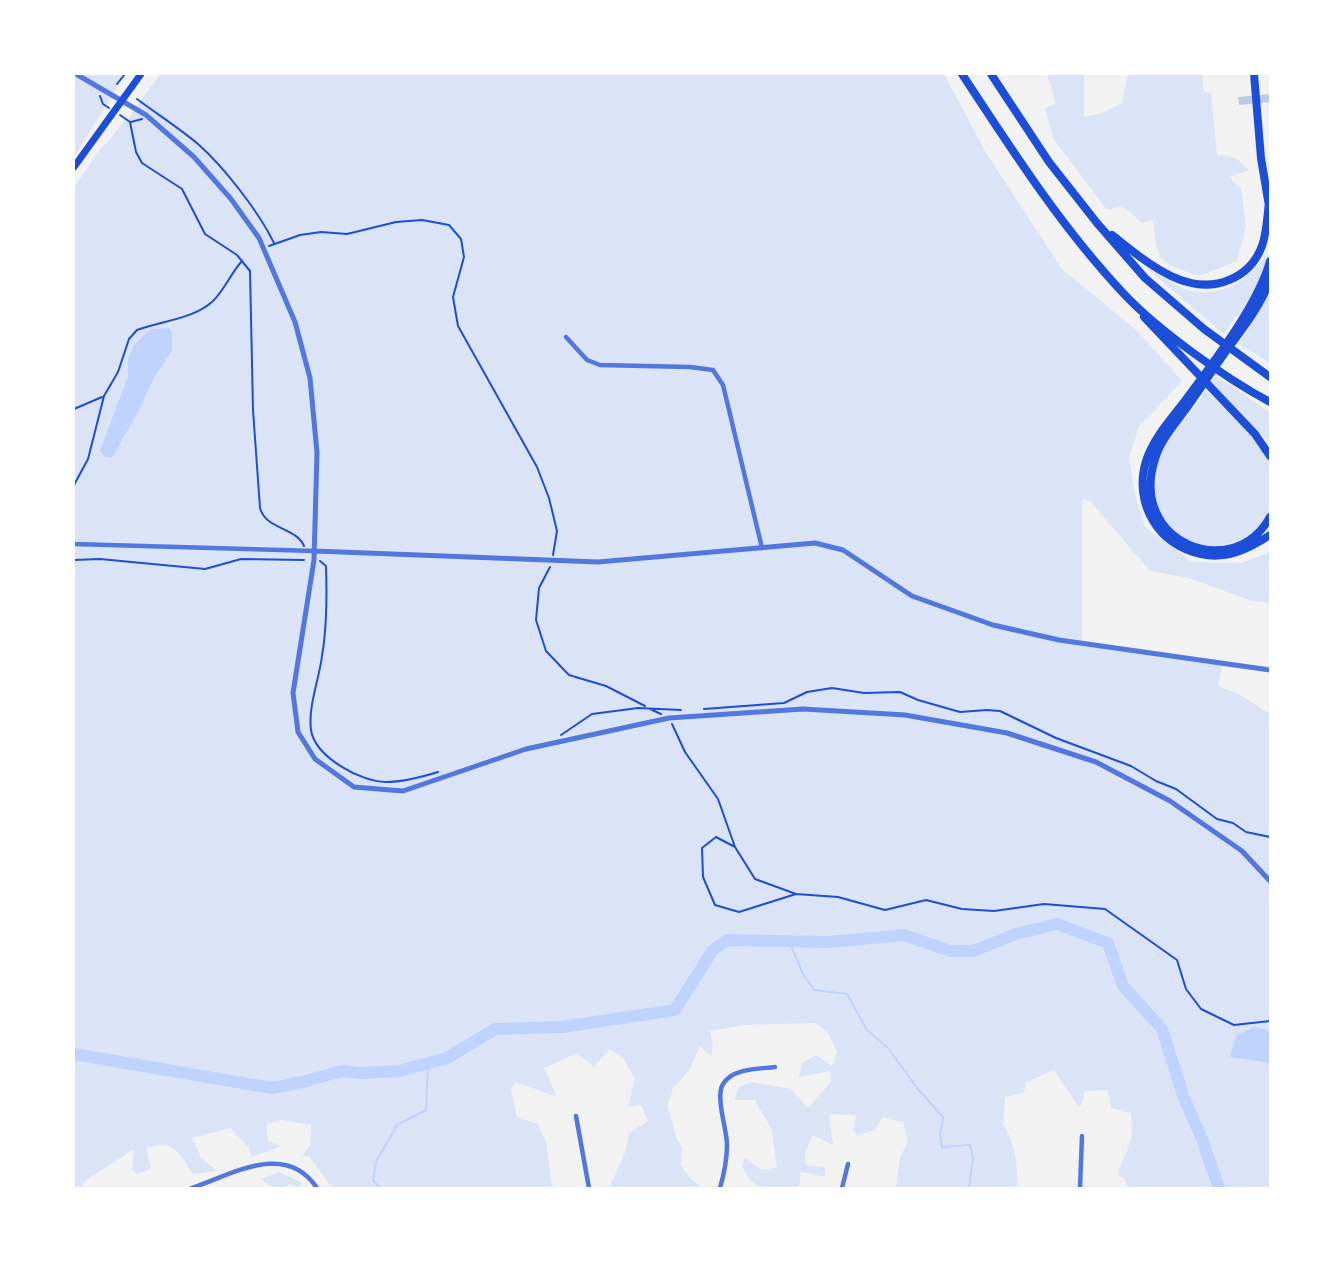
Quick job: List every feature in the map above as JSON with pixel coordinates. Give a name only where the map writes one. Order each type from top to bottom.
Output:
[{"type":"highway","points":[[962,74],[1052,208],[1139,313],[1255,434],[1270,456]]},
{"type":"highway","points":[[991,74],[1049,162],[1145,278],[1204,329],[1270,377]]},
{"type":"highway","points":[[1097,223],[1144,260],[1189,283],[1209,286],[1237,277],[1256,258],[1270,208],[1261,158],[1254,74]]},
{"type":"highway","points":[[1245,320],[1265,280],[1270,261]]},
{"type":"highway","points":[[1270,280],[1187,403],[1155,457],[1149,483],[1149,494],[1158,520],[1168,531],[1196,548],[1224,549],[1252,538],[1270,517]]},
{"type":"highway","points":[[1126,296],[1205,360],[1270,402]]},
{"type":"highway","points":[[1187,403],[1157,439],[1147,458],[1143,476],[1142,494],[1147,512],[1160,533],[1192,553],[1221,556],[1251,547],[1270,535]]},
{"type":"main road","points":[[74,167],[141,74]]},
{"type":"street","points":[[76,74],[146,115],[203,168],[230,199],[263,248],[295,322],[310,378],[317,453],[315,551],[293,693],[298,732],[315,759],[354,787],[404,791],[526,749],[669,718],[803,709],[905,715],[1007,733],[1096,762],[1171,801],[1242,851],[1270,881]]},
{"type":"street","points":[[566,337],[587,360],[600,365],[690,366],[713,370],[723,385],[762,548]]},
{"type":"street","points":[[74,544],[598,562],[815,543],[843,550],[912,597],[993,625],[1059,640],[1270,670]]},
{"type":"street","points":[[720,1188],[727,1154],[720,1095],[723,1084],[743,1071],[775,1067]]},
{"type":"street","points":[[576,1116],[589,1188]]},
{"type":"street","points":[[1080,1188],[1082,1136]]},
{"type":"street","points":[[192,1188],[261,1164],[278,1162],[295,1166],[309,1177],[317,1188]]},
{"type":"street","points":[[842,1188],[848,1164]]},
{"type":"path","points":[[117,84],[125,74]]},
{"type":"path","points":[[137,99],[199,145],[237,188],[267,229],[274,244]]},
{"type":"path","points":[[130,122],[140,120],[146,115]]},
{"type":"path","points":[[124,117],[130,122],[136,152],[142,163],[182,189],[205,234],[248,266],[251,276],[252,394],[261,513],[275,525],[298,537],[304,546]]},
{"type":"path","points":[[263,248],[300,235],[321,232],[347,234],[396,222],[422,220],[449,225],[460,239],[464,257],[453,297],[458,326],[537,467],[549,498],[557,531],[552,560],[539,588],[536,620],[547,651],[569,676],[606,686],[669,718],[685,752],[718,799],[735,846],[755,879],[796,894],[838,897],[885,909],[926,900],[962,909],[995,911],[1044,904],[1105,909],[1177,960],[1186,989],[1201,1009],[1234,1025],[1270,1021]]},
{"type":"path","points":[[74,485],[88,459],[104,396],[118,372],[134,332],[186,315],[211,302],[243,260]]},
{"type":"path","points":[[74,409],[104,396]]},
{"type":"path","points":[[74,560],[100,559],[205,569],[242,559],[305,559]]},
{"type":"path","points":[[318,561],[326,566],[327,595],[322,656],[311,717],[313,738],[322,751],[339,765],[378,781],[402,780],[446,770]]},
{"type":"path","points":[[703,709],[776,704],[791,701],[815,690],[832,688],[864,693],[900,692],[960,712],[1000,711],[1056,738],[1131,766],[1176,789],[1217,819],[1233,823],[1247,832],[1270,836]]},
{"type":"path","points":[[561,735],[592,714],[648,708],[684,711]]},
{"type":"path","points":[[735,846],[716,836],[702,848],[703,877],[715,905],[739,912],[796,894]]},
{"type":"shaded area","points":[[74,74],[126,74],[74,157]]},
{"type":"shaded area","points":[[160,74],[944,74],[988,156],[1062,269],[1137,331],[1182,381],[1139,427],[1129,457],[1135,494],[1145,527],[1192,562],[1241,563],[1270,552],[1270,603],[1252,601],[1189,578],[1150,571],[1090,501],[1082,499],[1082,643],[1223,663],[1218,686],[1239,694],[1270,714],[1270,1188],[1127,1188],[1125,1179],[1117,1175],[1132,1137],[1131,1113],[1111,1108],[1108,1090],[1085,1091],[1081,1107],[1054,1070],[1026,1082],[1024,1093],[1005,1097],[1003,1125],[1013,1147],[1018,1188],[896,1188],[900,1157],[908,1142],[903,1122],[883,1117],[875,1130],[858,1135],[853,1131],[856,1115],[829,1114],[833,1145],[813,1135],[805,1153],[806,1165],[825,1167],[825,1177],[801,1172],[799,1188],[773,1189],[759,1186],[742,1166],[745,1158],[762,1170],[777,1168],[772,1131],[755,1100],[734,1100],[739,1087],[751,1082],[791,1089],[808,1108],[831,1082],[830,1071],[799,1077],[798,1080],[802,1063],[816,1055],[832,1066],[837,1052],[828,1033],[816,1023],[744,1025],[710,1031],[713,1046],[711,1056],[700,1046],[689,1071],[674,1087],[667,1105],[682,1147],[681,1165],[701,1187],[609,1188],[625,1153],[629,1133],[648,1121],[641,1105],[628,1107],[635,1079],[623,1058],[610,1049],[594,1067],[577,1053],[544,1068],[557,1097],[516,1082],[511,1089],[517,1117],[538,1124],[547,1145],[554,1188],[332,1188],[309,1156],[302,1156],[310,1145],[311,1125],[281,1120],[266,1124],[268,1141],[281,1146],[252,1157],[248,1147],[231,1128],[192,1138],[201,1158],[217,1171],[193,1174],[175,1149],[155,1145],[146,1148],[151,1169],[137,1174],[132,1170],[134,1149],[85,1181],[82,1188],[74,1188],[74,187],[104,144],[106,145],[124,120],[127,120]]},
{"type":"shaded area","points":[[1047,74],[1084,74],[1084,117],[1102,113],[1122,103],[1128,74],[1202,74],[1204,92],[1211,93],[1217,155],[1236,158],[1249,170],[1229,177],[1241,188],[1246,226],[1237,261],[1199,276],[1175,267],[1162,259],[1159,253],[1153,220],[1142,223],[1123,206],[1107,210],[1053,138],[1045,108],[1056,104]]},
{"type":"shaded area","points":[[1267,252],[1257,286],[1224,334],[1144,266],[1184,288],[1209,292],[1229,287],[1247,276]]},
{"type":"shaded area","points":[[1270,293],[1270,363],[1239,344]]},
{"type":"shaded area","points":[[1216,376],[1270,412],[1270,443],[1212,383]]},
{"type":"shaded area","points":[[1206,391],[1255,438],[1270,463],[1271,504],[1267,516],[1259,527],[1243,539],[1225,545],[1190,541],[1175,532],[1164,519],[1156,502],[1157,463],[1173,434]]},
{"type":"shaded area","points":[[279,1172],[301,1182],[301,1188],[290,1184],[275,1188],[261,1179]]},
{"type":"water","points":[[169,328],[172,332],[172,350],[154,378],[112,458],[105,457],[100,451],[128,376],[128,358],[135,344],[151,329]]},
{"type":"water","points":[[1255,1027],[1270,1031],[1270,1063],[1230,1057],[1236,1035]]},
{"type":"building","points":[[1270,94],[1270,102],[1239,105],[1238,97]]},
{"type":"waterway","points":[[74,1054],[272,1088],[341,1071],[399,1071],[447,1058],[495,1029],[562,1027],[675,1010],[712,951],[727,940],[829,942],[904,935],[950,951],[973,951],[1016,934],[1057,924],[1108,943],[1123,986],[1162,1029],[1184,1098],[1219,1188]]},
{"type":"waterway","points":[[789,941],[803,974],[814,990],[847,994],[867,1030],[888,1048],[917,1088],[943,1117],[940,1135],[942,1147],[970,1145],[973,1158],[969,1188]]},
{"type":"waterway","points":[[380,1188],[373,1180],[376,1162],[397,1125],[426,1110],[428,1063]]}]
